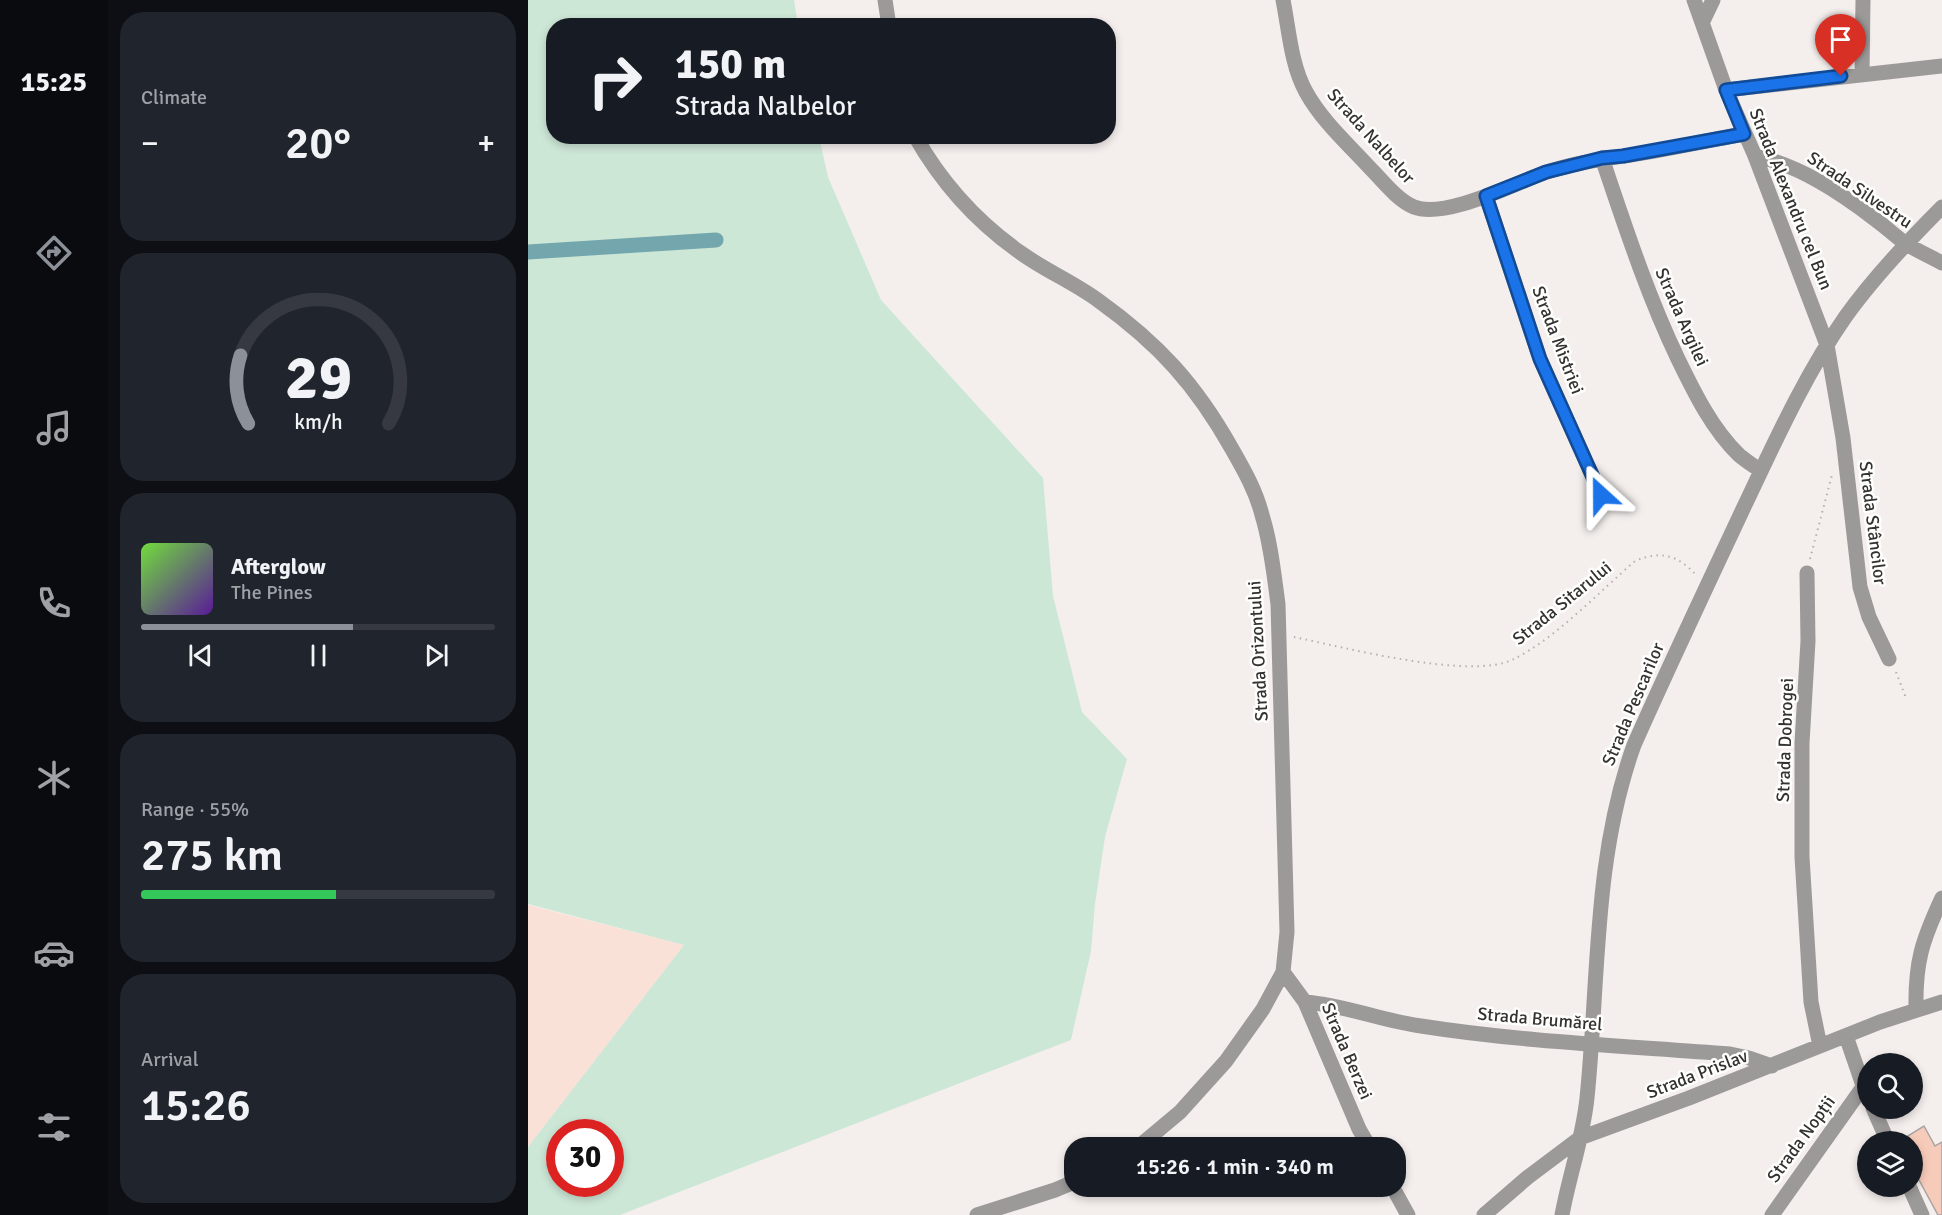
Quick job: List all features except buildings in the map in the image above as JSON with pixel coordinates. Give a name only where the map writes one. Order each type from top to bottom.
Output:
[{"type":"street","points":[[885,0],[888,18]]},
{"type":"street","name":"Strada Nalbelor","points":[[1283,0],[1295,61],[1305,90],[1316,109],[1400,198],[1415,207],[1437,210],[1486,196],[1546,172],[1602,158],[1744,134]]},
{"type":"street","name":"Strada Alexandru cel Bun","points":[[1694,0],[1726,90],[1755,156],[1827,345]]},
{"type":"street","points":[[1703,21],[1713,0]]},
{"type":"street","points":[[1862,74],[1863,0]]},
{"type":"street","points":[[1726,90],[1942,66]]},
{"type":"street","name":"Strada Orizontului","points":[[919,144],[930,163],[966,206],[1020,253],[1098,300],[1146,337],[1178,369],[1210,411],[1250,479],[1262,515],[1277,595],[1279,635],[1287,932],[1283,972],[1263,1009],[1226,1060],[1180,1112],[1150,1137]]},
{"type":"street","name":"Strada Silvestru","points":[[1755,156],[1771,159],[1790,167],[1832,190],[1905,243],[1942,263]]},
{"type":"street","name":"Strada Argilei","points":[[1602,158],[1637,264],[1657,314],[1692,389],[1723,437],[1740,455],[1761,471]]},
{"type":"street","name":"Strada Mistriei","points":[[1486,196],[1540,359],[1601,495]]},
{"type":"street","name":"Strada Pescarilor","points":[[1562,1215],[1586,1101],[1604,873],[1621,782],[1634,745],[1761,471],[1827,345],[1861,296],[1905,243],[1942,207]]},
{"type":"street","name":"Strada Stâncilor","points":[[1827,345],[1843,438],[1860,587],[1869,617],[1889,659]]},
{"type":"street","name":"Strada Dobrogei","points":[[1807,573],[1808,641],[1802,743],[1802,857],[1811,1002],[1820,1046]]},
{"type":"street","points":[[1916,1010],[1917,968],[1922,946],[1942,898]]},
{"type":"street","name":"Strada Berzei","points":[[1283,972],[1305,1002],[1364,1137]]},
{"type":"street","name":"Strada Brumărel","points":[[1305,1002],[1323,1003],[1419,1026],[1501,1036],[1730,1054],[1772,1066]]},
{"type":"street","name":"Strada Prislav","points":[[1484,1215],[1528,1177],[1580,1138],[1846,1036],[1942,1002]]},
{"type":"street","points":[[1846,1036],[1857,1068]]},
{"type":"street","name":"Strada Nopții","points":[[1772,1215],[1857,1103]]},
{"type":"street","points":[[977,1215],[1064,1185]]},
{"type":"street","points":[[1398,1197],[1408,1215]]},
{"type":"street","points":[[1914,1197],[1922,1215]]},
{"type":"path","points":[[1807,573],[1833,472]]},
{"type":"path","name":"Strada Sitarului","points":[[1279,635],[1417,661],[1458,666],[1490,666],[1514,659],[1558,629],[1635,561],[1649,555],[1660,554],[1675,558],[1689,567],[1707,587]]},
{"type":"path","points":[[1889,659],[1906,698]]},
{"type":"shaded area","points":[[528,905],[684,945],[550,1119],[546,1119],[546,1124],[528,1147]]},
{"type":"green space","points":[[528,0],[794,0],[797,18],[546,18],[546,144],[821,144],[828,177],[881,300],[1043,478],[1053,596],[1082,712],[1127,759],[1105,837],[1091,951],[1071,1040],[620,1215],[528,1215],[528,1147],[546,1124],[546,1197],[624,1197],[624,1119],[550,1119],[684,945],[528,904]]},
{"type":"waterway","points":[[528,252],[716,240]]},
{"type":"route","points":[[1601,495],[1540,359],[1486,196],[1546,172],[1602,158],[1744,134],[1726,90],[1841,76]]}]
